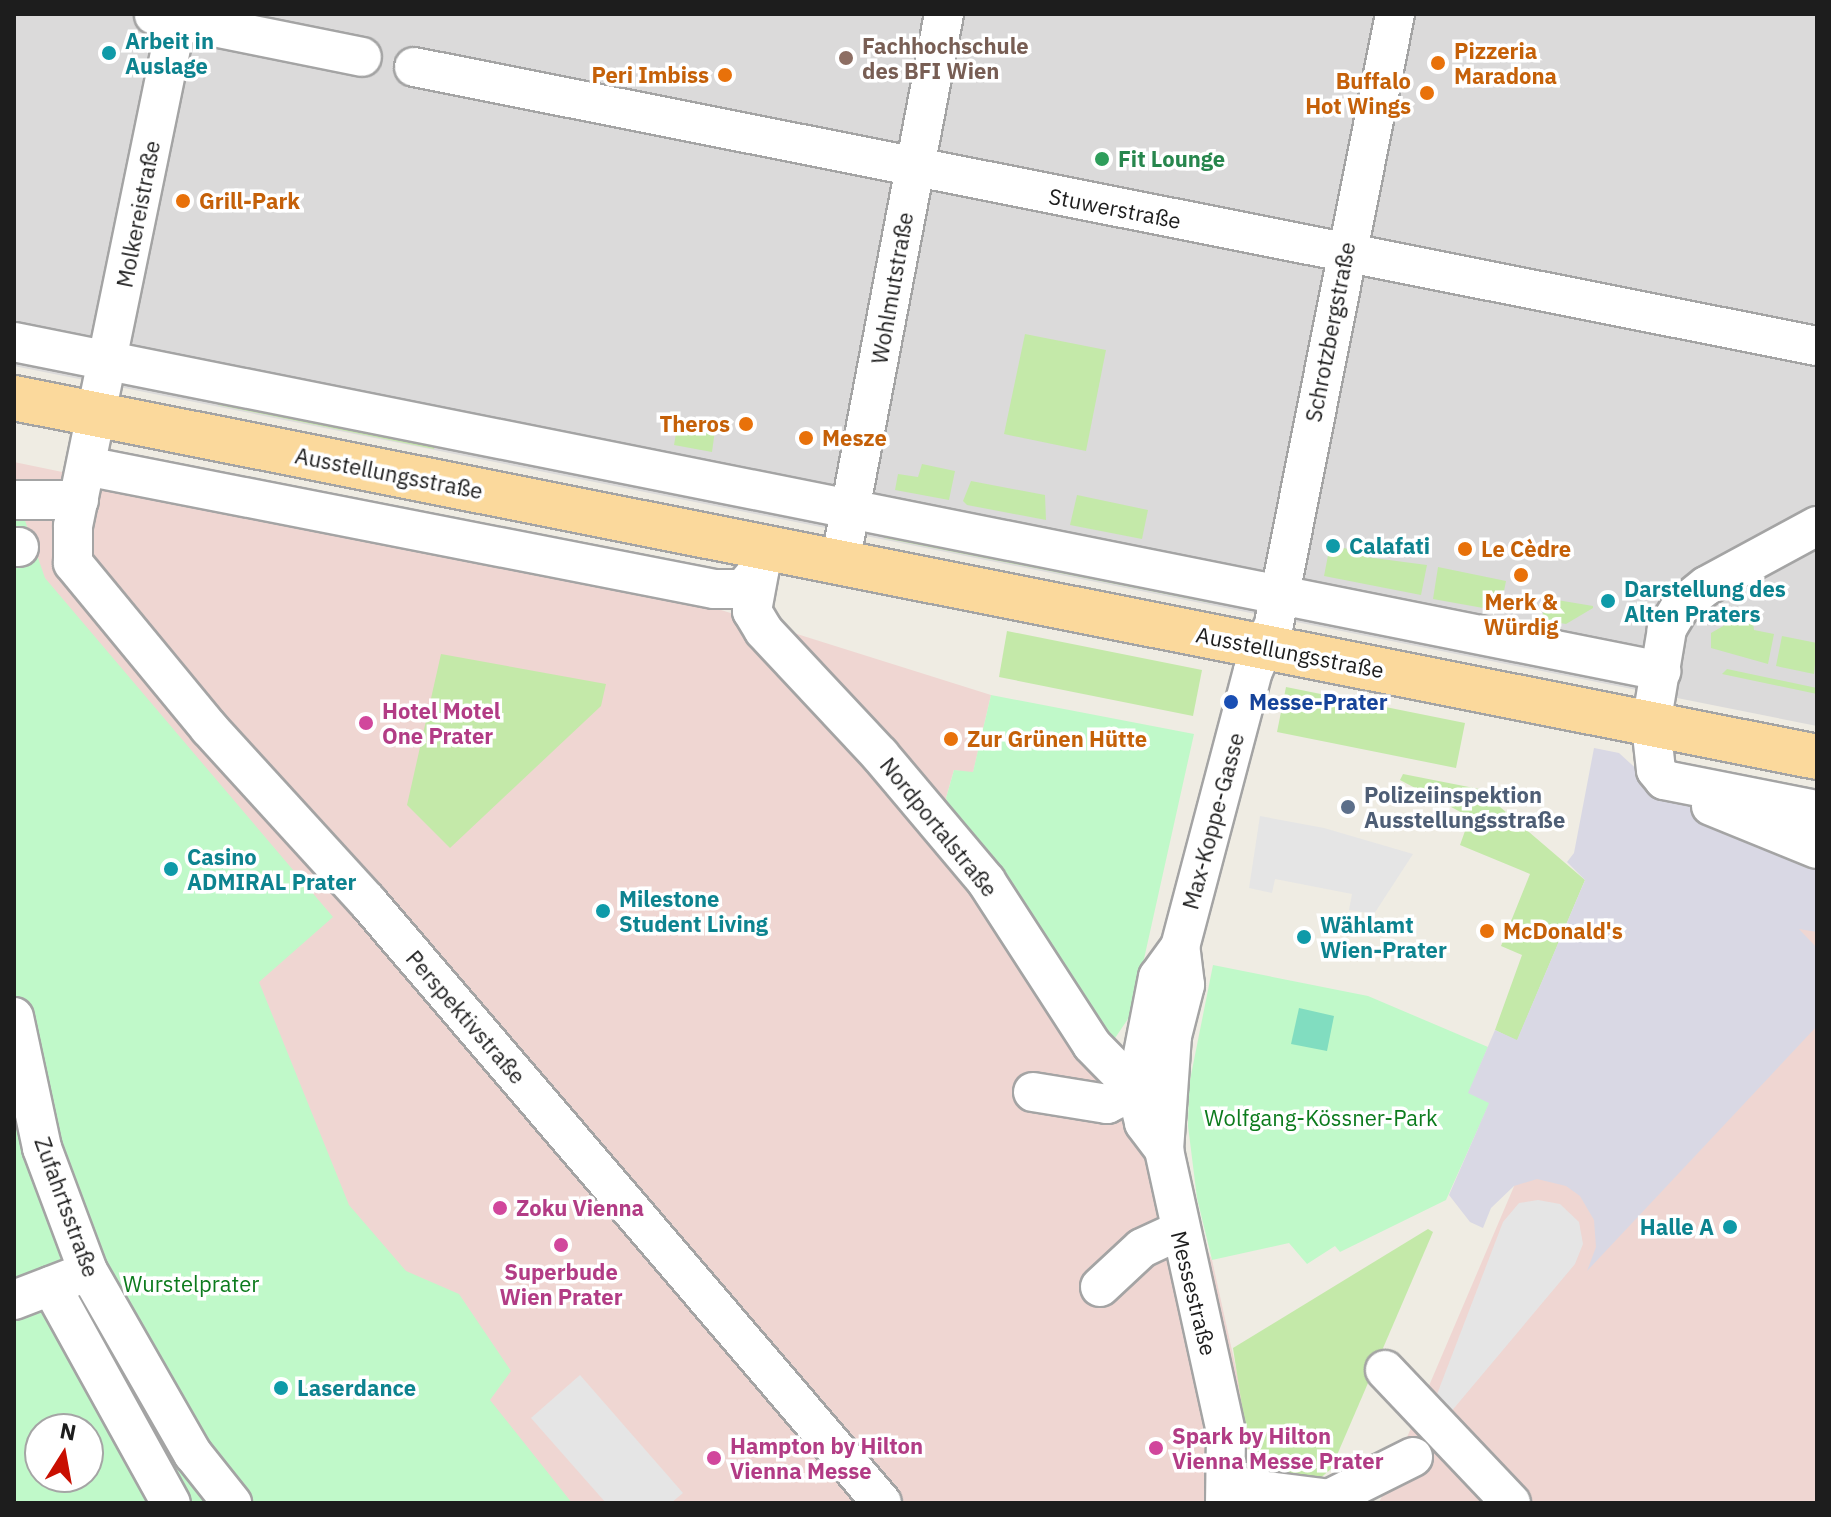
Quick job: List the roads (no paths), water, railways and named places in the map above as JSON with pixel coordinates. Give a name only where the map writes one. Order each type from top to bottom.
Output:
[{"type":"main road","name":"Ausstellungsstraße","points":[[14,398],[762,558],[840,563],[1263,650],[1817,757]]},
{"type":"street","name":"Wohlmutstraße","points":[[840,563],[944,14]]},
{"type":"street","name":"Schrotzbergstraße","points":[[1263,650],[1279,595],[1395,14]]},
{"type":"street","points":[[169,16],[362,57]]},
{"type":"street","name":"Molkereistraße","points":[[97,414],[169,16]]},
{"type":"street","name":"Stuwerstraße","points":[[414,67],[914,169],[1817,346]]},
{"type":"street","points":[[14,342],[1661,671]]},
{"type":"street","name":"Perspektivstraße","points":[[97,414],[70,548],[83,581],[367,901],[882,1503]]},
{"type":"street","points":[[16,538],[79,497]]},
{"type":"street","points":[[14,500],[79,497],[714,589],[743,589],[762,558]]},
{"type":"street","points":[[1817,526],[1687,600],[1667,629],[1651,725],[1656,770],[1675,792],[1817,849]]},
{"type":"street","name":"Nordportalstraße","points":[[762,558],[752,611],[764,631],[880,755],[986,881],[1092,1045],[1136,1090]]},
{"type":"street","name":"Max-Koppe-Gasse","points":[[1136,1090],[1158,977],[1180,947],[1251,679],[1263,650]]},
{"type":"street","points":[[1664,780],[1817,810]]},
{"type":"street","name":"Max-Koppe-Gasse","points":[[1164,1150],[1172,1036],[1185,985],[1180,947]]},
{"type":"street","name":"Zufahrtsstraße","points":[[14,1017],[42,1148],[88,1271],[193,1454],[232,1503]]},
{"type":"street","points":[[1033,1092],[1107,1104],[1136,1090]]},
{"type":"street","name":"Messestraße","points":[[1136,1090],[1144,1123],[1164,1150],[1178,1231],[1226,1433],[1227,1494]]},
{"type":"street","points":[[1100,1287],[1142,1248],[1178,1231]]},
{"type":"street","points":[[14,1300],[88,1271]]},
{"type":"street","points":[[51,1286],[171,1503]]},
{"type":"street","points":[[1385,1370],[1511,1503]]},
{"type":"street","points":[[1227,1494],[1334,1501],[1413,1457]]},
{"type":"place","name":"Arbeit in Auslage","points":[[109,53]]},
{"type":"place","name":"Fachhochschule des BFI Wien","points":[[846,58]]},
{"type":"place","name":"Pizzeria Maradona","points":[[1438,63]]},
{"type":"place","name":"Peri Imbiss","points":[[725,75]]},
{"type":"place","name":"Buffalo Hot Wings","points":[[1427,93]]},
{"type":"place","name":"Fit Lounge","points":[[1102,159]]},
{"type":"place","name":"Grill-Park","points":[[183,201]]},
{"type":"place","name":"Theros","points":[[746,424]]},
{"type":"place","name":"Mesze","points":[[806,438]]},
{"type":"place","name":"Calafati","points":[[1333,546]]},
{"type":"place","name":"Le Cèdre","points":[[1465,549]]},
{"type":"place","name":"Merk & Würdig","points":[[1521,575]]},
{"type":"place","name":"Darstellung des Alten Praters","points":[[1608,601]]},
{"type":"place","name":"Messe-Prater","points":[[1231,702]]},
{"type":"place","name":"Hotel Motel One Prater","points":[[366,723]]},
{"type":"place","name":"Zur Grünen Hütte","points":[[951,739]]},
{"type":"place","name":"Polizeiinspektion Ausstellungsstraße","points":[[1348,807]]},
{"type":"place","name":"Casino ADMIRAL Prater","points":[[171,869]]},
{"type":"place","name":"Milestone Student Living","points":[[603,911]]},
{"type":"place","name":"McDonald's","points":[[1487,931]]},
{"type":"place","name":"Wählamt Wien-Prater","points":[[1304,937]]},
{"type":"place","name":"Zoku Vienna","points":[[500,1208]]},
{"type":"place","name":"Halle A","points":[[1730,1227]]},
{"type":"place","name":"Superbude Wien Prater","points":[[561,1245]]},
{"type":"place","name":"Laserdance","points":[[281,1388]]},
{"type":"place","name":"Spark by Hilton Vienna Messe Prater","points":[[1156,1448]]},
{"type":"place","name":"Hampton by Hilton Vienna Messe","points":[[714,1458]]},
{"type":"park label","name":"Wolfgang-Kössner-Park","points":[[1321,1118]]},
{"type":"park label","name":"Wurstelprater","points":[[191,1284]]}]
